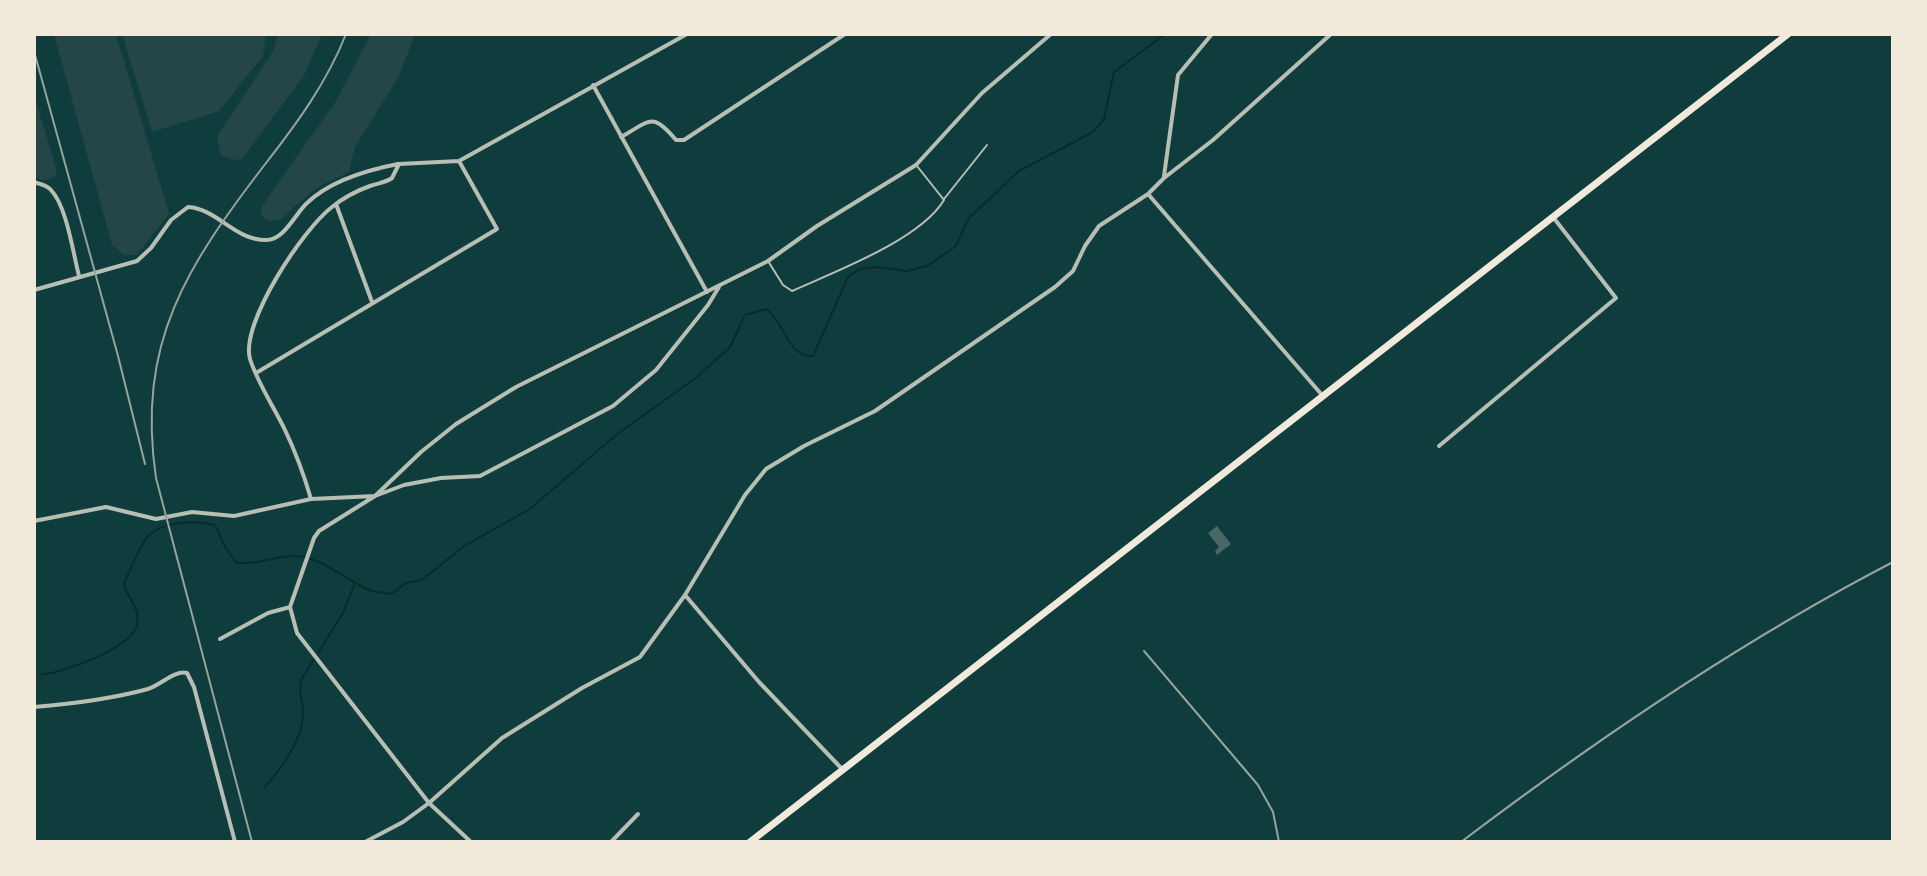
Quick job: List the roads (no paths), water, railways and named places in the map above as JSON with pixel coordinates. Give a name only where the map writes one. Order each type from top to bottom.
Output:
[{"type":"main road","points":[[750,842],[1788,34]]},
{"type":"street","points":[[34,290],[143,257],[171,220],[188,207],[210,212],[242,235],[257,239],[273,238],[318,194],[370,170],[399,164],[459,161],[687,34]]},
{"type":"street","points":[[621,137],[650,121],[657,121],[676,140],[684,140],[845,34]]},
{"type":"street","points":[[34,521],[106,507],[156,519],[192,512],[234,516],[311,499],[375,496],[456,424],[504,394],[768,261],[817,226],[916,165],[982,93],[1051,34]]},
{"type":"street","points":[[1164,178],[1178,75],[1212,34]]},
{"type":"street","points":[[365,842],[403,822],[429,803],[502,738],[582,688],[640,657],[685,595],[745,495],[766,469],[804,446],[875,411],[1055,287],[1073,271],[1099,226],[1148,194],[1331,34]]},
{"type":"street","points":[[593,85],[707,292]]},
{"type":"street","points":[[256,373],[497,229],[459,161]]},
{"type":"street","points":[[311,499],[298,459],[256,373],[249,348],[269,292],[309,229],[336,204],[370,185],[392,178],[399,164]]},
{"type":"street","points":[[34,182],[50,188],[62,212],[81,275]]},
{"type":"street","points":[[1148,194],[1323,396]]},
{"type":"street","points":[[336,204],[372,302]]},
{"type":"street","points":[[1439,446],[1616,298],[1553,217]]},
{"type":"street","points":[[471,842],[429,803],[297,633],[290,607],[309,551],[319,531],[375,496],[404,485],[441,478],[480,476],[613,406],[656,370],[708,305],[720,285]]},
{"type":"street","points":[[685,595],[759,682],[843,770]]},
{"type":"street","points":[[220,639],[268,613],[290,607]]},
{"type":"street","points":[[34,707],[149,688],[183,671],[187,673],[194,687],[235,842]]},
{"type":"street","points":[[611,842],[638,814]]},
{"type":"lane","points":[[768,261],[783,285],[792,291],[890,244],[932,215],[987,145]]},
{"type":"lane","points":[[916,165],[944,200]]},
{"type":"waterway","points":[[264,788],[295,744],[303,713],[301,680],[343,613],[355,583],[371,591],[391,594],[406,583],[422,580],[464,546],[530,509],[616,435],[697,377],[730,347],[745,315],[766,309],[797,351],[813,356],[848,277],[859,269],[876,267],[907,271],[927,266],[956,246],[969,218],[1019,171],[1093,132],[1104,119],[1114,72],[1165,34]]},
{"type":"waterway","points":[[42,674],[96,658],[132,634],[138,619],[124,583],[147,537],[170,525],[189,522],[215,525],[236,562],[302,557],[326,565],[354,582]]},
{"type":"railway","points":[[252,842],[156,478],[152,430],[154,386],[161,346],[191,272],[311,101],[346,34]]},
{"type":"railway","points":[[34,51],[145,464]]},
{"type":"railway","points":[[1461,842],[1671,693],[1780,625],[1893,562]]},
{"type":"railway","points":[[1144,651],[1258,785],[1273,812],[1279,842]]}]
